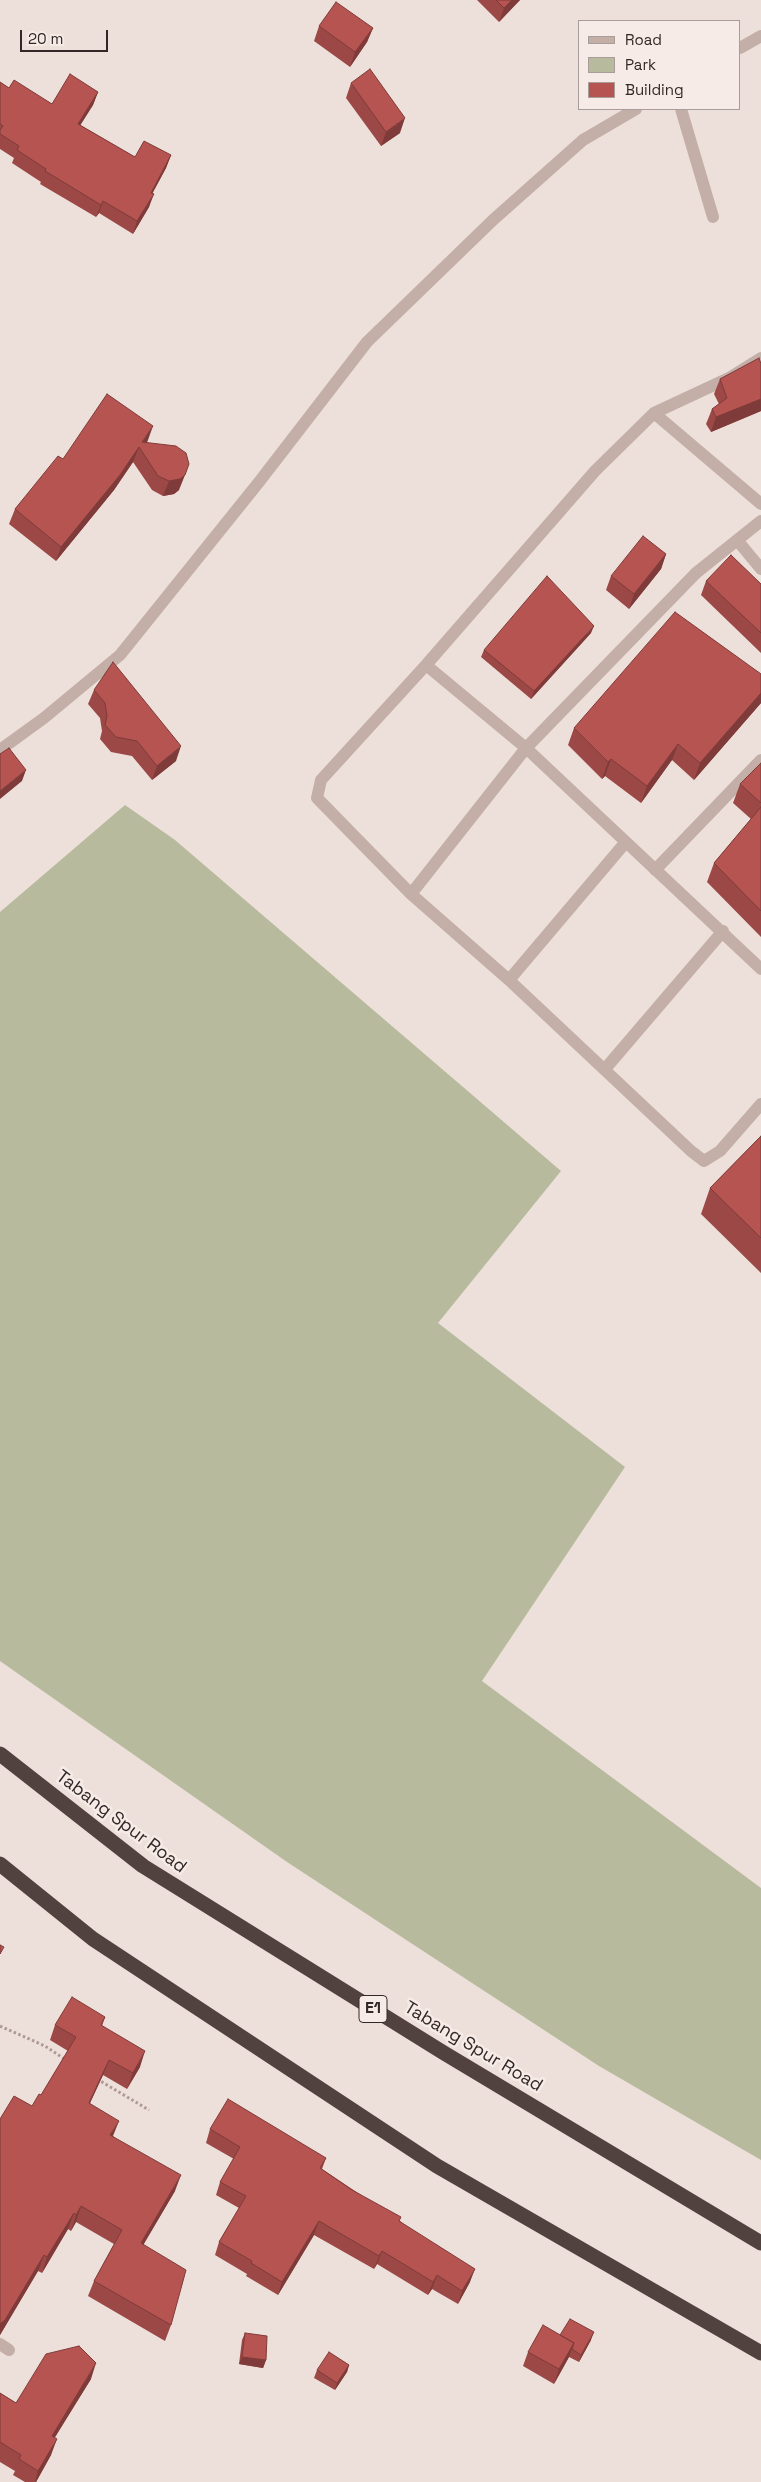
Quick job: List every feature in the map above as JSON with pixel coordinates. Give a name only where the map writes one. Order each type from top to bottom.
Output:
[{"type":"highway","name":"Tabang Spur Road","points":[[0,1754],[143,1866],[444,2053],[761,2243]]},
{"type":"highway","points":[[0,1864],[93,1938],[437,2166],[761,2353]]},
{"type":"street","points":[[741,47],[761,36]]},
{"type":"street","points":[[0,750],[44,718],[120,655],[259,482],[367,342],[493,220],[583,140],[634,110]]},
{"type":"street","points":[[681,110],[713,216]]},
{"type":"street","points":[[761,358],[728,378],[654,413],[595,471],[426,665],[321,780],[317,798],[411,894],[509,980],[691,1151],[704,1161],[720,1151],[761,1104]]},
{"type":"street","points":[[654,413],[761,504]]},
{"type":"street","points":[[411,894],[526,748],[696,573],[761,521]]},
{"type":"street","points":[[737,540],[761,569]]},
{"type":"street","points":[[426,665],[526,748],[625,843],[723,932],[761,970]]},
{"type":"street","points":[[655,870],[761,760]]},
{"type":"street","points":[[509,980],[625,843]]},
{"type":"street","points":[[605,1069],[723,932]]},
{"type":"path","points":[[0,2026],[45,2046],[70,2062]]},
{"type":"path","points":[[94,2078],[149,2110]]},
{"type":"green space","points":[[125,805],[175,840],[561,1171],[438,1323],[625,1467],[482,1681],[761,1888],[761,2160],[599,2066],[287,1862],[0,1661],[0,912]]},
{"type":"building","points":[[496,0],[512,0],[504,8]]},
{"type":"building","points":[[336,2],[373,28],[355,52],[319,26]]},
{"type":"building","points":[[370,69],[405,118],[386,132],[351,83]]},
{"type":"building","points":[[70,74],[98,92],[78,124],[135,157],[144,141],[171,155],[151,193],[154,194],[137,221],[103,201],[101,205],[45,171],[46,169],[17,150],[19,146],[0,134],[3,126],[0,124],[0,82],[9,88],[14,80],[52,104]]},
{"type":"building","points":[[759,358],[761,364],[761,399],[716,417],[712,409],[727,398],[720,379]]},
{"type":"building","points":[[107,394],[153,426],[142,442],[176,446],[186,453],[189,464],[185,475],[180,479],[169,481],[158,476],[139,447],[120,475],[61,547],[15,509],[58,456],[63,459]]},
{"type":"building","points":[[643,536],[666,554],[634,594],[611,576]]},
{"type":"building","points":[[731,555],[761,584],[761,633],[706,581]]},
{"type":"building","points":[[547,576],[594,626],[534,691],[484,650]]},
{"type":"building","points":[[675,612],[761,674],[761,693],[700,763],[678,744],[647,786],[611,759],[608,762],[574,728]]},
{"type":"building","points":[[113,662],[181,746],[157,766],[137,741],[116,737],[105,725],[107,716],[105,703],[94,690]]},
{"type":"building","points":[[9,748],[26,770],[0,791],[0,754]]},
{"type":"building","points":[[761,763],[761,803],[740,784]]},
{"type":"building","points":[[761,807],[761,911],[714,863]]},
{"type":"building","points":[[761,1136],[761,1238],[710,1188]]},
{"type":"building","points":[[0,1945],[4,1947],[0,1954]]},
{"type":"building","points":[[72,1997],[105,2017],[101,2025],[145,2051],[133,2073],[109,2060],[89,2103],[119,2121],[110,2135],[181,2175],[141,2243],[186,2270],[171,2325],[94,2281],[122,2230],[81,2206],[76,2215],[74,2213],[47,2257],[44,2255],[5,2320],[0,2324],[0,2119],[14,2096],[32,2106],[39,2094],[41,2095],[76,2037],[55,2025]]},
{"type":"building","points":[[228,2099],[326,2158],[320,2168],[352,2190],[401,2217],[399,2221],[475,2269],[462,2291],[437,2275],[433,2282],[382,2251],[379,2256],[319,2221],[282,2282],[251,2263],[252,2261],[219,2242],[246,2196],[220,2182],[240,2147],[210,2129]]},
{"type":"building","points":[[570,2319],[594,2332],[581,2355],[572,2349],[574,2343],[560,2335]]},
{"type":"building","points":[[543,2325],[574,2343],[559,2369],[528,2352]]},
{"type":"building","points":[[245,2333],[267,2336],[266,2360],[242,2357]]},
{"type":"building","points":[[79,2346],[96,2363],[52,2436],[57,2439],[38,2471],[19,2459],[21,2455],[0,2442],[0,2393],[16,2403],[46,2354]]},
{"type":"building","points":[[329,2352],[349,2365],[337,2383],[317,2370]]}]
